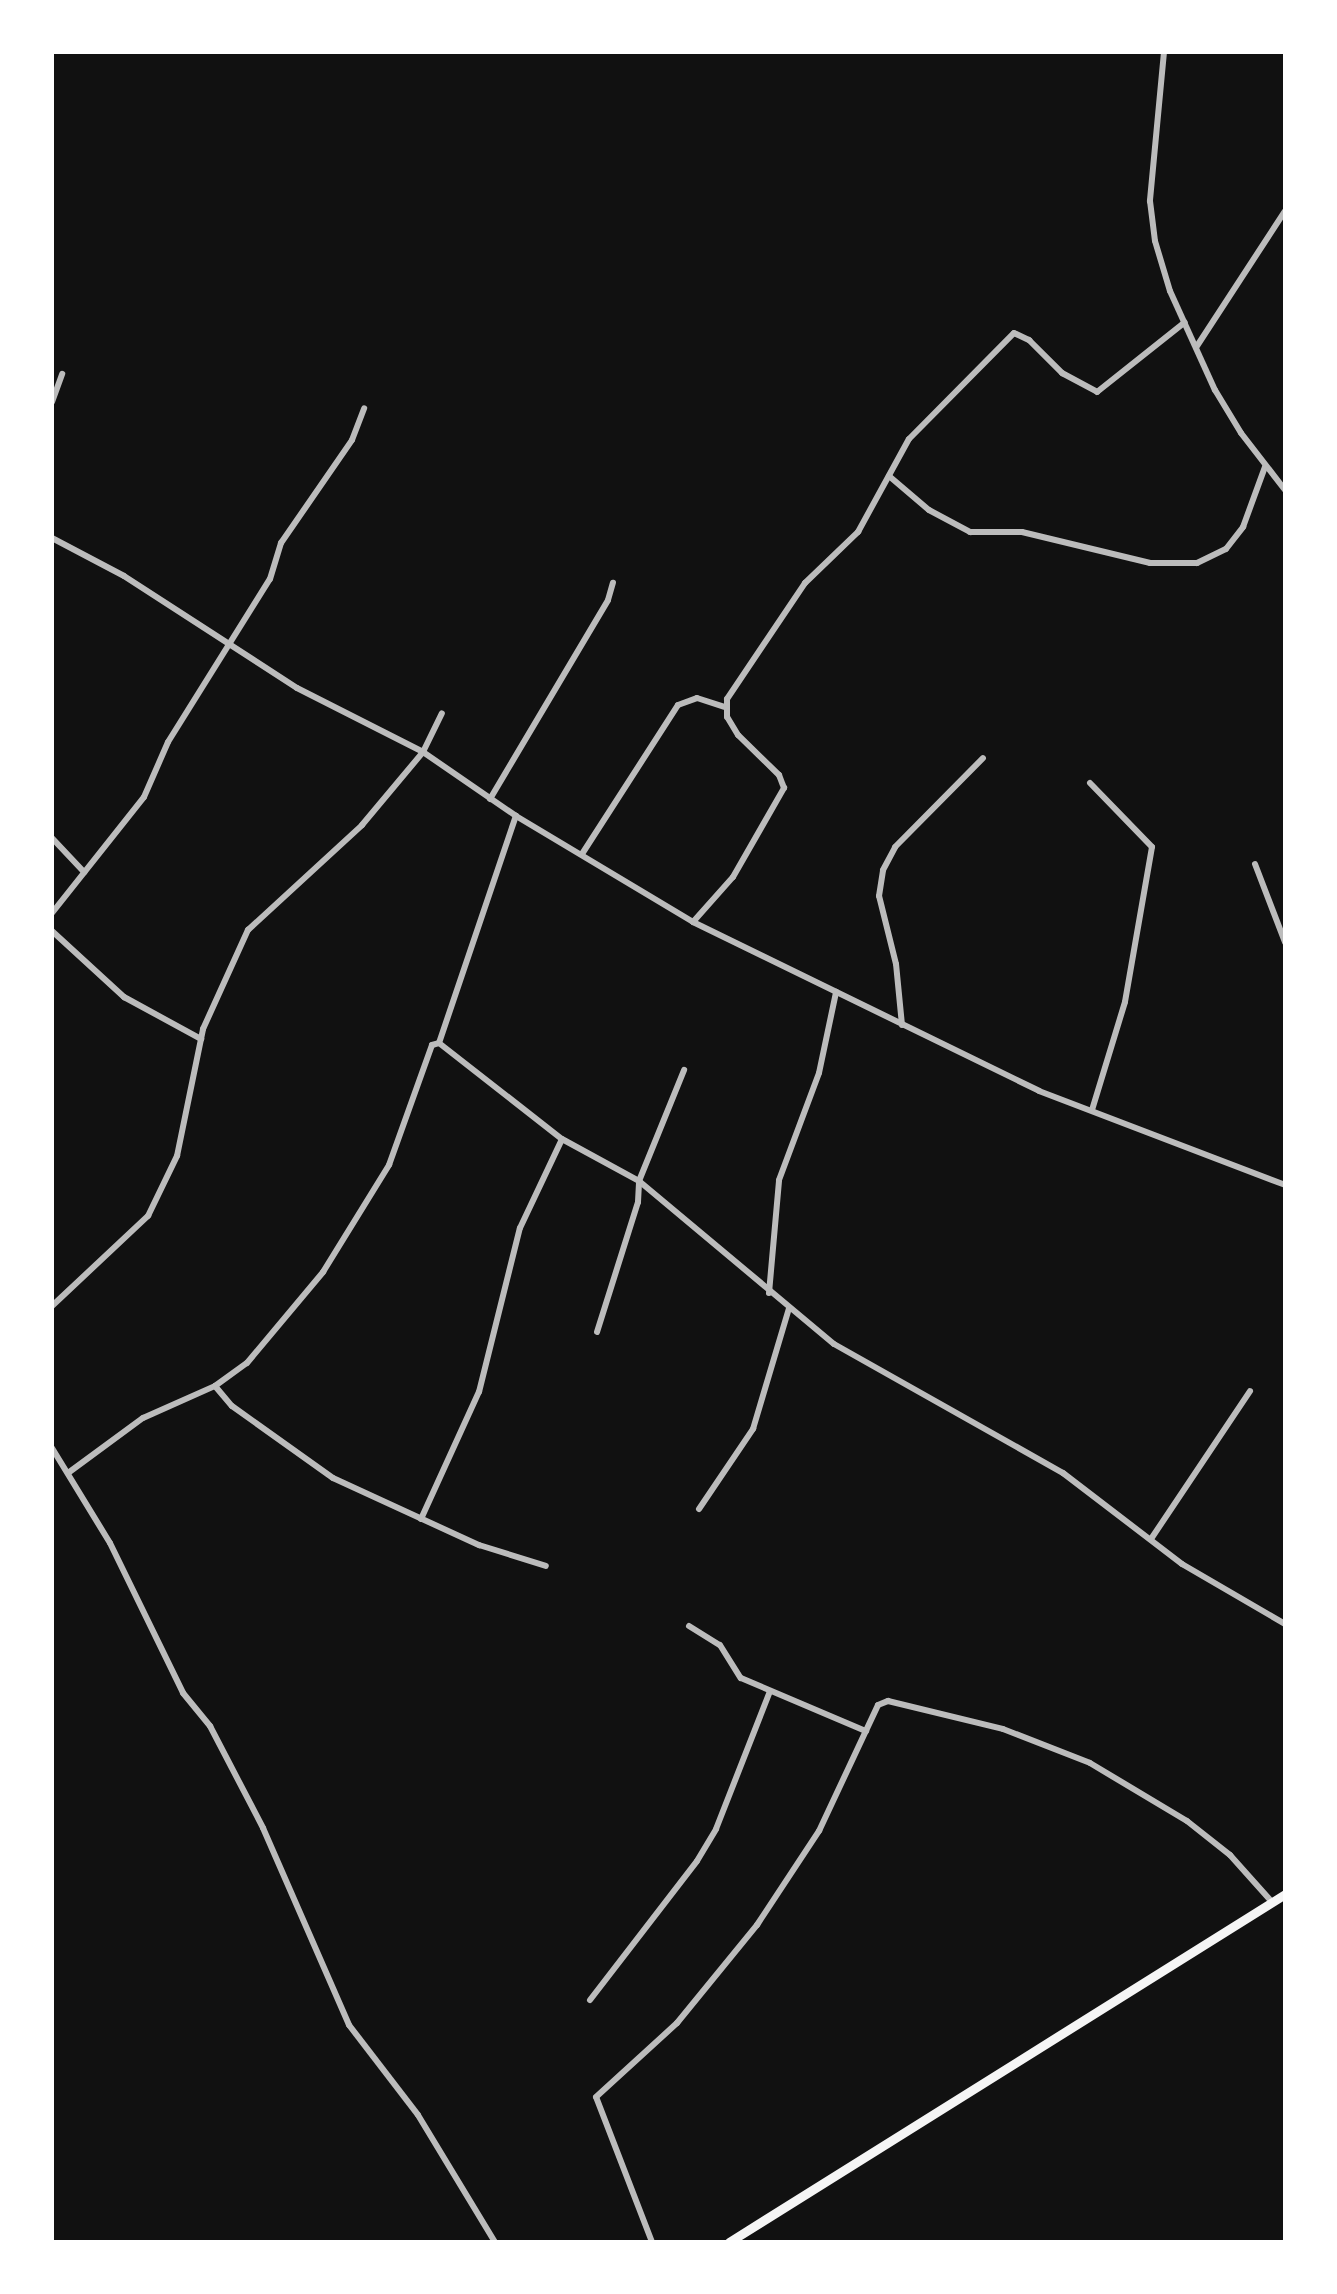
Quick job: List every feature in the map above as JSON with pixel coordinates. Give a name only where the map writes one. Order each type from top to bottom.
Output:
[{"type":"main road","points":[[729,2242],[1285,1894]]},
{"type":"street","points":[[1164,52],[1150,201],[1155,241],[1185,322],[1222,401],[1274,480],[1285,490]]},
{"type":"street","points":[[1197,346],[1232,300],[1285,211]]},
{"type":"street","points":[[724,707],[805,583],[858,532],[909,439],[1014,333],[1029,340],[1062,373],[1097,392],[1185,322]]},
{"type":"street","points":[[52,402],[62,374]]},
{"type":"street","points":[[52,913],[144,797],[168,742],[270,579],[281,543],[352,440],[364,408]]},
{"type":"street","points":[[889,476],[929,510],[970,532],[1022,532],[1150,563],[1197,563],[1226,549],[1243,527],[1265,467]]},
{"type":"street","points":[[1274,480],[1285,474]]},
{"type":"street","points":[[52,538],[124,576],[297,688],[423,752],[516,816],[693,922],[902,1025],[1092,1110],[1285,1185]]},
{"type":"street","points":[[490,799],[608,600],[613,583]]},
{"type":"street","points":[[582,854],[678,705],[697,698],[724,707],[738,735],[779,775],[784,788],[733,877],[693,922]]},
{"type":"street","points":[[52,1306],[148,1216],[177,1156],[201,1039],[248,930],[362,825],[423,752],[442,713]]},
{"type":"street","points":[[902,1025],[896,964],[879,896],[883,870],[895,847],[983,758]]},
{"type":"street","points":[[1090,783],[1152,847],[1125,1002],[1092,1110]]},
{"type":"street","points":[[439,1043],[516,816]]},
{"type":"street","points":[[52,838],[84,872]]},
{"type":"street","points":[[1255,864],[1285,942]]},
{"type":"street","points":[[52,931],[124,997],[201,1039]]},
{"type":"street","points":[[769,1293],[779,1180],[816,1084],[836,992]]},
{"type":"street","points":[[439,1043],[562,1139],[639,1181],[769,1293],[874,1370],[1063,1473],[1223,1591],[1285,1624]]},
{"type":"street","points":[[68,1473],[143,1418],[215,1386],[268,1343],[323,1272],[389,1165],[432,1045],[439,1043]]},
{"type":"street","points":[[597,1332],[638,1202],[639,1181],[684,1070]]},
{"type":"street","points":[[421,1519],[479,1392],[520,1228],[562,1139]]},
{"type":"street","points":[[699,1509],[753,1429],[789,1308]]},
{"type":"street","points":[[215,1386],[232,1406],[280,1436],[303,1459],[479,1545],[546,1566]]},
{"type":"street","points":[[1151,1539],[1250,1391]]},
{"type":"street","points":[[52,1448],[110,1543],[183,1693],[210,1726],[263,1828],[349,2025],[418,2115],[495,2242]]},
{"type":"street","points":[[689,1626],[720,1645],[741,1678],[866,1731]]},
{"type":"street","points":[[590,2000],[703,1851],[770,1691]]},
{"type":"street","points":[[652,2242],[596,2097],[677,2023],[757,1925],[819,1831],[878,1705],[888,1701],[1003,1729],[1090,1763],[1187,1821],[1230,1855],[1272,1902]]}]
